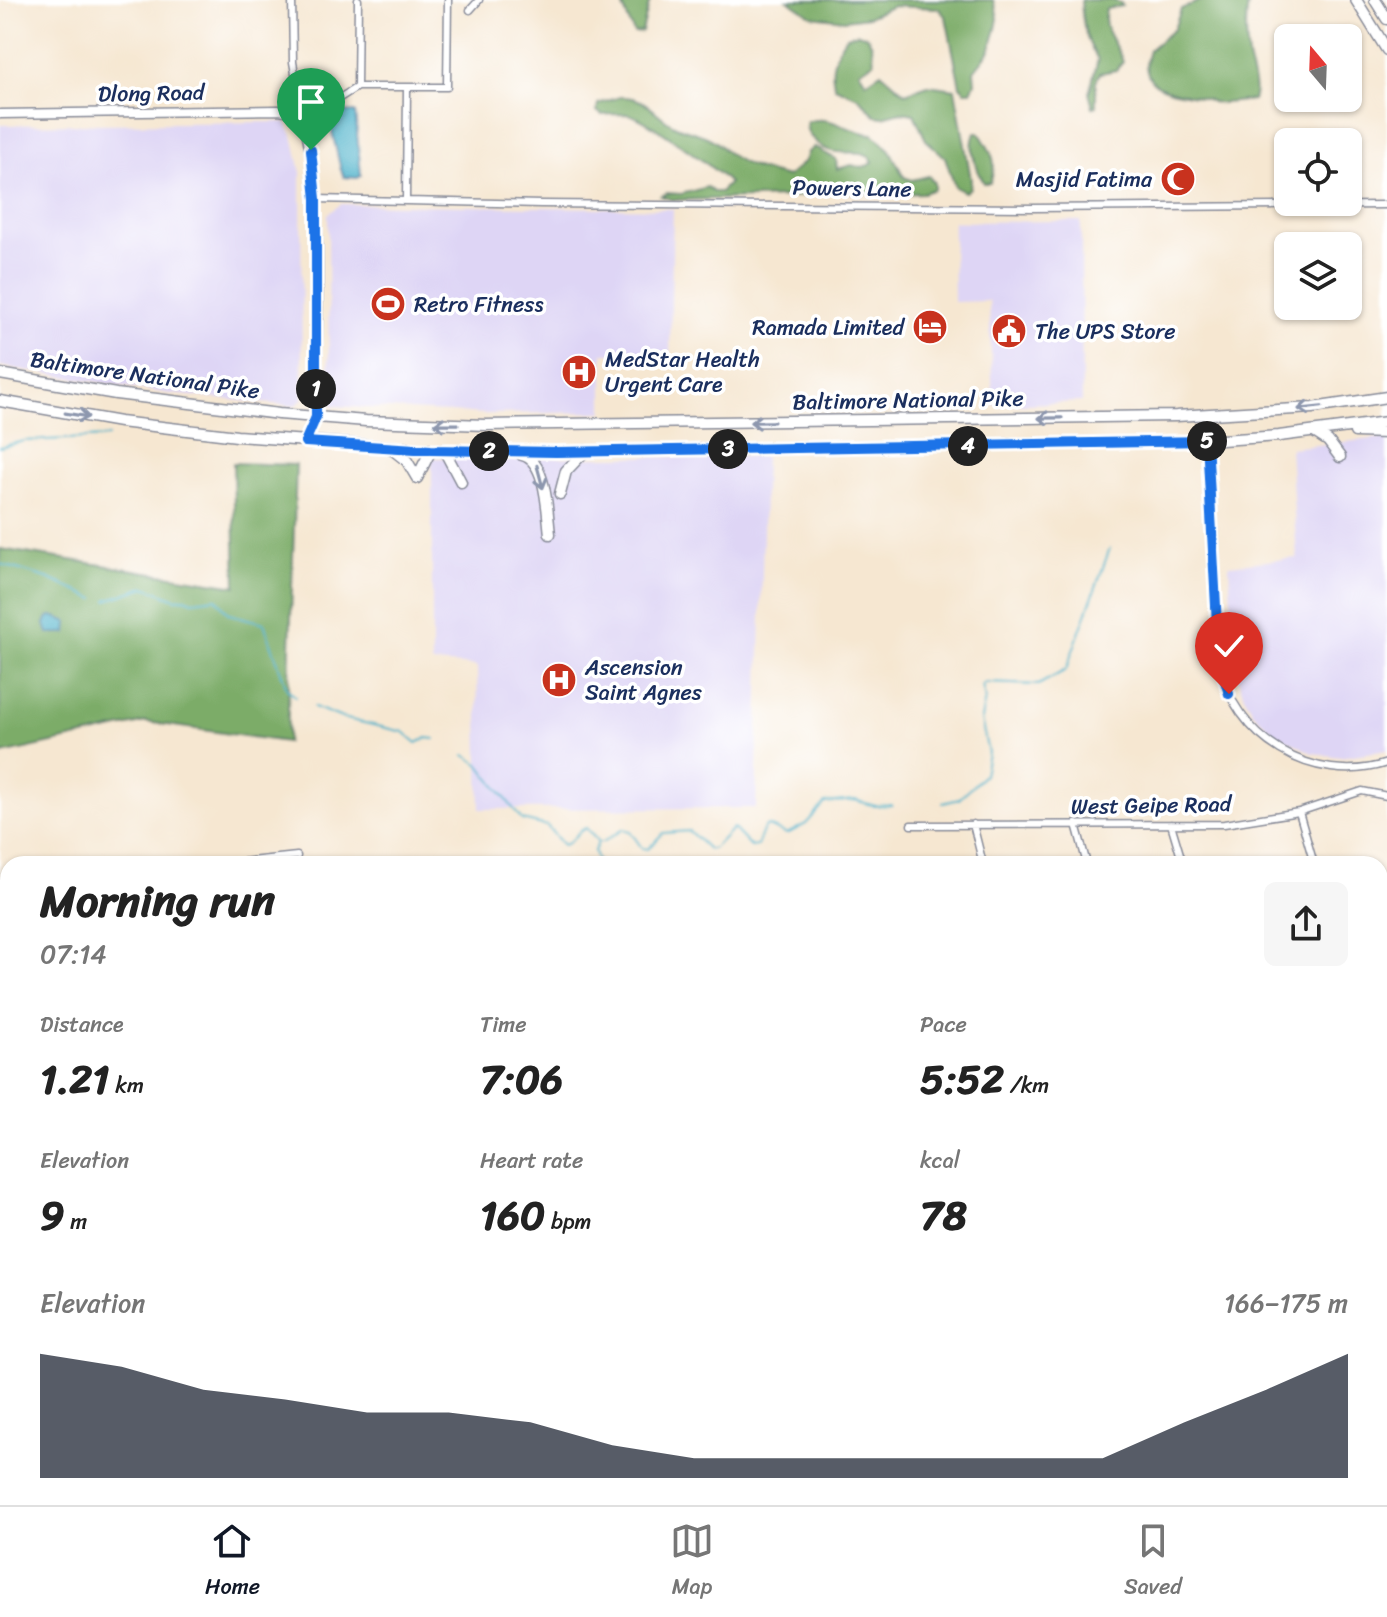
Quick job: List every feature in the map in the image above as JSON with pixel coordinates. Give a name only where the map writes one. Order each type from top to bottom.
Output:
[{"type":"main road","points":[[1356,0],[1387,50]]},
{"type":"main road","points":[[1375,0],[1387,19]]},
{"type":"main road","name":"Baltimore National Pike","points":[[0,374],[116,394],[316,417],[556,426],[1176,416],[1271,411],[1387,397]]},
{"type":"main road","points":[[1348,403],[1387,389]]},
{"type":"main road","name":"Baltimore National Pike","points":[[0,401],[120,422],[305,442],[496,452],[1207,441],[1387,422]]},
{"type":"main road","points":[[1333,430],[1387,433]]},
{"type":"main road","points":[[1314,432],[1328,441],[1340,457]]},
{"type":"main road","points":[[389,448],[407,461],[417,478],[431,450]]},
{"type":"main road","points":[[444,450],[461,482]]},
{"type":"main road","points":[[560,494],[566,471],[585,451]]},
{"type":"main road","points":[[496,452],[527,455],[537,465],[550,534]]},
{"type":"street","points":[[292,0],[293,62],[311,150],[316,199],[316,417],[305,442]]},
{"type":"street","points":[[357,87],[358,0]]},
{"type":"street","points":[[302,113],[324,108],[357,87],[447,87],[448,0]]},
{"type":"street","points":[[470,10],[479,0]]},
{"type":"street","points":[[406,201],[407,87]]},
{"type":"street","name":"Dlong Road","points":[[0,114],[265,110],[302,113]]},
{"type":"street","name":"Powers Lane","points":[[316,199],[1033,208],[1387,205]]},
{"type":"street","points":[[1207,441],[1219,661],[1221,674],[1234,703],[1264,740],[1294,758],[1343,770],[1360,770],[1387,763]]},
{"type":"street","name":"West Geipe Road","points":[[911,825],[1224,824],[1299,812],[1362,791],[1387,796]]},
{"type":"street","points":[[1299,812],[1312,856]]},
{"type":"street","points":[[973,824],[981,856]]},
{"type":"street","points":[[1076,824],[1085,856]]},
{"type":"street","points":[[1171,824],[1181,856]]},
{"type":"shaded area","points":[[286,122],[293,135],[301,172],[302,400],[294,406],[170,394],[0,366],[0,125]]},
{"type":"shaded area","points":[[341,204],[673,209],[670,353],[603,353],[603,412],[487,414],[333,406],[329,401],[328,214]]},
{"type":"shaded area","points":[[1081,221],[1082,402],[993,405],[989,301],[954,302],[953,222]]},
{"type":"shaded area","points":[[1387,439],[1387,750],[1340,757],[1312,753],[1273,732],[1253,712],[1244,695],[1235,671],[1229,565],[1297,558],[1290,448]]},
{"type":"shaded area","points":[[765,456],[756,808],[480,809],[477,666],[432,663],[432,458]]},
{"type":"green space","points":[[620,0],[650,0],[642,32],[634,33]]},
{"type":"green space","points":[[788,0],[993,0],[998,18],[989,52],[974,71],[975,83],[971,91],[965,91],[960,86],[946,17],[938,8],[893,6],[868,17],[844,20],[812,16]]},
{"type":"green space","points":[[1081,0],[1112,0],[1122,6],[1106,9],[1105,17],[1108,31],[1123,62],[1116,70],[1100,73],[1096,81],[1096,106],[1093,107],[1089,93],[1098,59],[1085,31]]},
{"type":"green space","points":[[1202,0],[1249,0],[1246,36],[1254,84],[1253,100],[1215,103],[1160,87],[1148,74],[1146,64],[1149,50],[1174,29],[1181,9]]},
{"type":"green space","points":[[858,33],[867,36],[872,45],[874,62],[859,71],[866,82],[881,72],[905,93],[928,85],[955,89],[971,179],[970,188],[965,192],[955,187],[945,157],[926,140],[914,114],[901,112],[876,116],[858,97],[835,87],[832,73],[836,54],[846,36]]},
{"type":"green space","points":[[620,97],[643,102],[674,125],[712,140],[742,162],[787,177],[805,161],[814,147],[836,159],[837,169],[852,165],[862,168],[873,163],[863,153],[831,151],[822,147],[808,134],[807,122],[833,122],[873,134],[890,150],[904,177],[912,180],[929,176],[934,189],[923,193],[857,194],[844,190],[791,197],[673,200],[661,196],[707,187],[713,192],[720,192],[729,183],[695,155],[647,123],[627,114],[602,115],[597,111],[598,104]]},
{"type":"green space","points":[[975,132],[979,132],[992,156],[994,168],[990,183],[984,183],[974,158],[972,145]]},
{"type":"green space","points":[[233,463],[296,465],[287,742],[146,722],[3,754],[0,750],[0,549],[236,586]]},
{"type":"water","points":[[355,112],[361,175],[357,178],[344,177],[330,123],[337,113]]},
{"type":"water","points":[[52,616],[68,622],[67,633],[48,633],[45,624]]},
{"type":"waterway","points":[[0,447],[24,441],[108,437]]},
{"type":"waterway","points":[[943,803],[959,799],[984,775],[988,753],[981,719],[985,699],[982,685],[1038,685],[1066,670],[1110,548]]},
{"type":"waterway","points":[[0,564],[47,578],[95,599]]},
{"type":"waterway","points":[[107,600],[145,587],[176,599],[193,601],[216,598],[229,614],[264,623],[287,689],[296,697]]},
{"type":"waterway","points":[[314,707],[342,718],[404,732],[417,743],[427,738],[435,739]]},
{"type":"waterway","points":[[465,755],[479,764],[522,820],[547,826],[563,845],[586,828],[598,842],[623,829],[630,831],[642,848],[648,849],[663,833],[689,831],[708,849],[713,849],[733,828],[751,847],[757,846],[764,828],[768,826],[787,834],[806,824],[825,803],[855,800],[875,806],[892,805]]},
{"type":"waterway","points":[[596,856],[598,842]]},
{"type":"place","name":"Masjid Fatima","points":[[1178,179]]},
{"type":"place","name":"Retro Fitness","points":[[388,304]]},
{"type":"place","name":"Ramada Limited","points":[[930,327]]},
{"type":"place","name":"The UPS Store","points":[[1009,331]]},
{"type":"place","name":"MedStar Health Urgent Care","points":[[579,372]]},
{"type":"place","name":"Ascension Saint Agnes","points":[[559,680]]},
{"type":"route","points":[[311,150],[316,199],[316,417],[305,442],[431,450],[556,452],[1207,441],[1219,661],[1229,694]]}]
